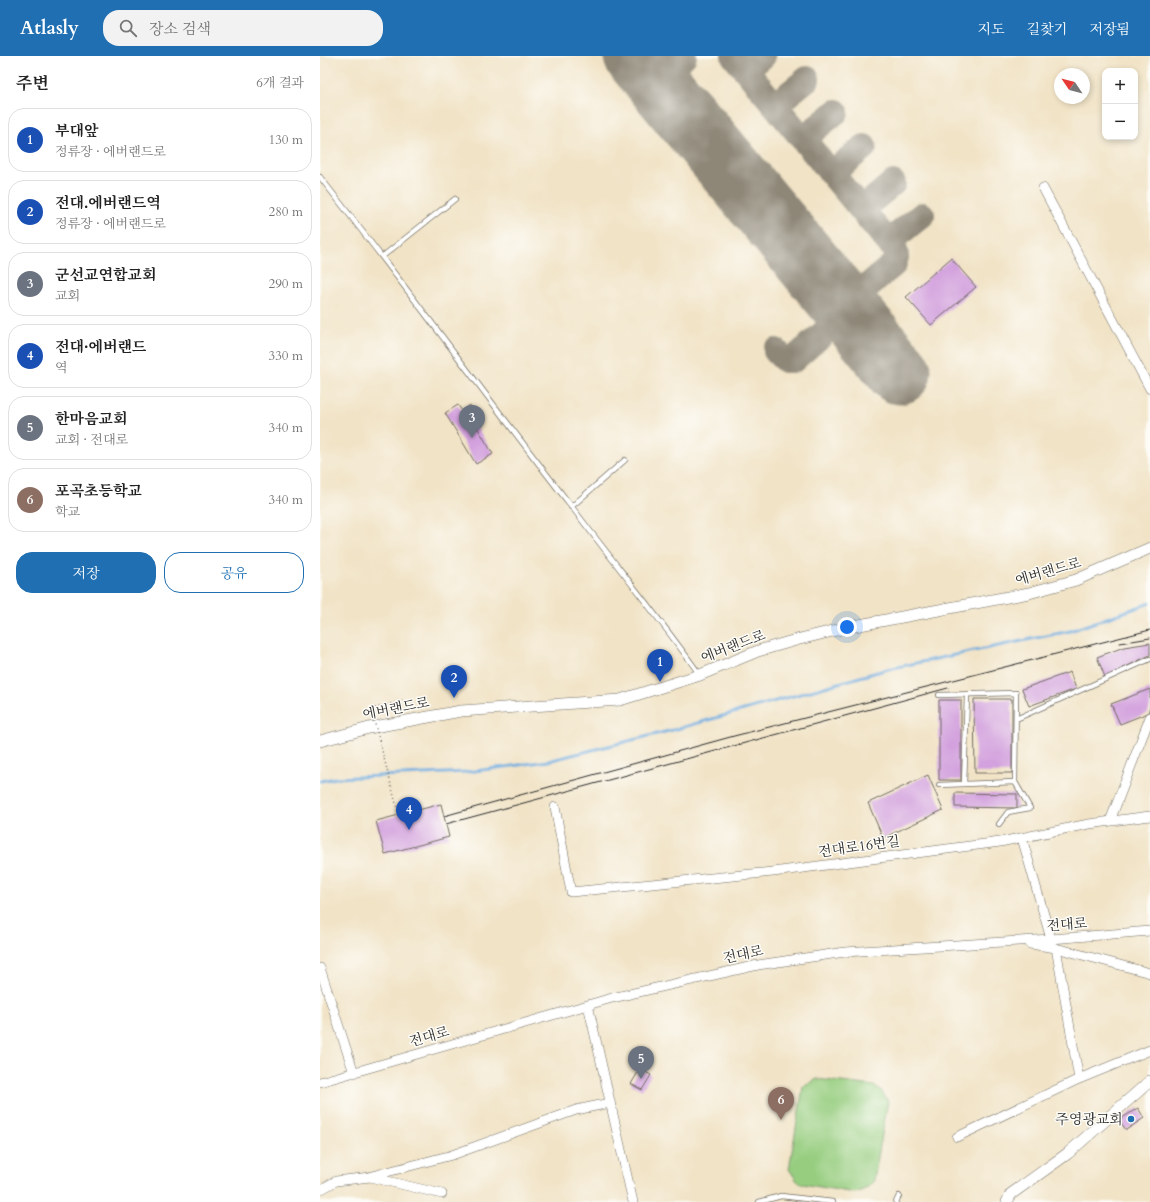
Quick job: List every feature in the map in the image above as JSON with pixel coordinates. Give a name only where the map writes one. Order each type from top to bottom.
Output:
[{"type":"street","points":[[1043,188],[1150,389]]},
{"type":"street","name":"에버랜드로","points":[[320,741],[369,728],[461,711],[620,700],[700,675],[758,651],[849,627],[1029,594],[1076,580],[1150,548]]},
{"type":"street","points":[[1110,821],[1150,717]]},
{"type":"street","name":"전대로16번길","points":[[555,807],[571,892],[773,872],[1022,838],[1110,821],[1150,816]]},
{"type":"street","points":[[1022,838],[1051,939]]},
{"type":"street","name":"전대로","points":[[320,1082],[588,1005],[758,965],[810,956],[1150,931]]},
{"type":"street","points":[[1008,941],[1056,948],[1150,973]]},
{"type":"street","points":[[1056,948],[1079,1079]]},
{"type":"street","points":[[320,968],[354,1073]]},
{"type":"street","points":[[588,1005],[633,1202]]},
{"type":"street","points":[[956,1137],[1079,1079],[1150,1050]]},
{"type":"street","points":[[1007,1202],[1011,1194],[1067,1154],[1150,1081]]},
{"type":"street","points":[[320,1190],[336,1181],[368,1177],[452,1155],[576,1110],[610,1103]]},
{"type":"street","points":[[368,1177],[442,1194]]},
{"type":"lane","points":[[320,178],[383,256],[571,507],[665,626],[700,675]]},
{"type":"lane","points":[[383,256],[455,199]]},
{"type":"lane","points":[[571,507],[625,460]]},
{"type":"lane","points":[[1016,719],[1150,659]]},
{"type":"lane","points":[[939,695],[1016,693],[1015,782],[1030,808],[1008,812],[999,824]]},
{"type":"lane","points":[[964,784],[967,695]]},
{"type":"lane","points":[[939,784],[1015,782]]},
{"type":"lane","points":[[759,1202],[781,1196],[833,1202]]},
{"type":"lane","points":[[896,1202],[899,1196]]},
{"type":"path","points":[[399,815],[371,709],[404,700]]},
{"type":"green space","points":[[817,1079],[874,1086],[880,1089],[888,1101],[874,1180],[868,1187],[861,1191],[855,1193],[803,1184],[797,1181],[789,1169],[803,1087]]},
{"type":"building","points":[[951,258],[976,287],[931,325],[906,297]]},
{"type":"building","points":[[458,405],[462,411],[470,405],[479,419],[474,422],[493,454],[476,464],[445,413]]},
{"type":"building","points":[[1150,643],[1150,655],[1105,677],[1097,657],[1124,647]]},
{"type":"building","points":[[1070,672],[1076,689],[1029,706],[1022,689]]},
{"type":"building","points":[[1150,689],[1150,706],[1148,713],[1120,724],[1111,704]]},
{"type":"building","points":[[974,699],[1012,699],[1012,773],[975,773]]},
{"type":"building","points":[[939,700],[961,700],[961,780],[939,780]]},
{"type":"building","points":[[928,775],[943,810],[883,838],[868,803]]},
{"type":"building","points":[[955,793],[1017,794],[1017,808],[955,807]]},
{"type":"building","points":[[441,804],[449,837],[385,854],[376,821]]},
{"type":"building","points":[[640,1069],[651,1075],[642,1090],[631,1084]]},
{"type":"building","points":[[1138,1108],[1144,1118],[1126,1130],[1119,1120]]},
{"type":"waterway","points":[[320,781],[336,778],[467,772],[548,761],[677,729],[888,669],[1070,631],[1150,603]]},
{"type":"taxiway","points":[[668,69],[684,56]]},
{"type":"taxiway","points":[[734,56],[895,250],[896,257],[894,264],[857,295]]},
{"type":"taxiway","points":[[746,70],[763,56]]},
{"type":"taxiway","points":[[775,105],[807,79]]},
{"type":"taxiway","points":[[804,138],[836,112]]},
{"type":"taxiway","points":[[832,173],[864,147]]},
{"type":"taxiway","points":[[862,209],[893,183]]},
{"type":"taxiway","points":[[890,241],[922,215]]},
{"type":"taxiway","points":[[776,351],[785,360],[793,360],[836,322]]},
{"type":"runway","points":[[636,56],[899,372]]},
{"type":"tram line","points":[[444,816],[734,736],[1150,630]]},
{"type":"tram line","points":[[1120,643],[1150,638]]},
{"type":"tram line","points":[[446,824],[948,688]]},
{"type":"place","name":"군선교연합교회","points":[[472,438]]},
{"type":"place","name":"부대앞","points":[[660,682]]},
{"type":"place","name":"전대.에버랜드역","points":[[454,698]]},
{"type":"place","name":"전대·에버랜드","points":[[409,830]]},
{"type":"place","name":"한마음교회","points":[[641,1079]]},
{"type":"place","name":"주영광교회","points":[[1131,1119]]},
{"type":"place","name":"포곡초등학교","points":[[781,1120]]}]
